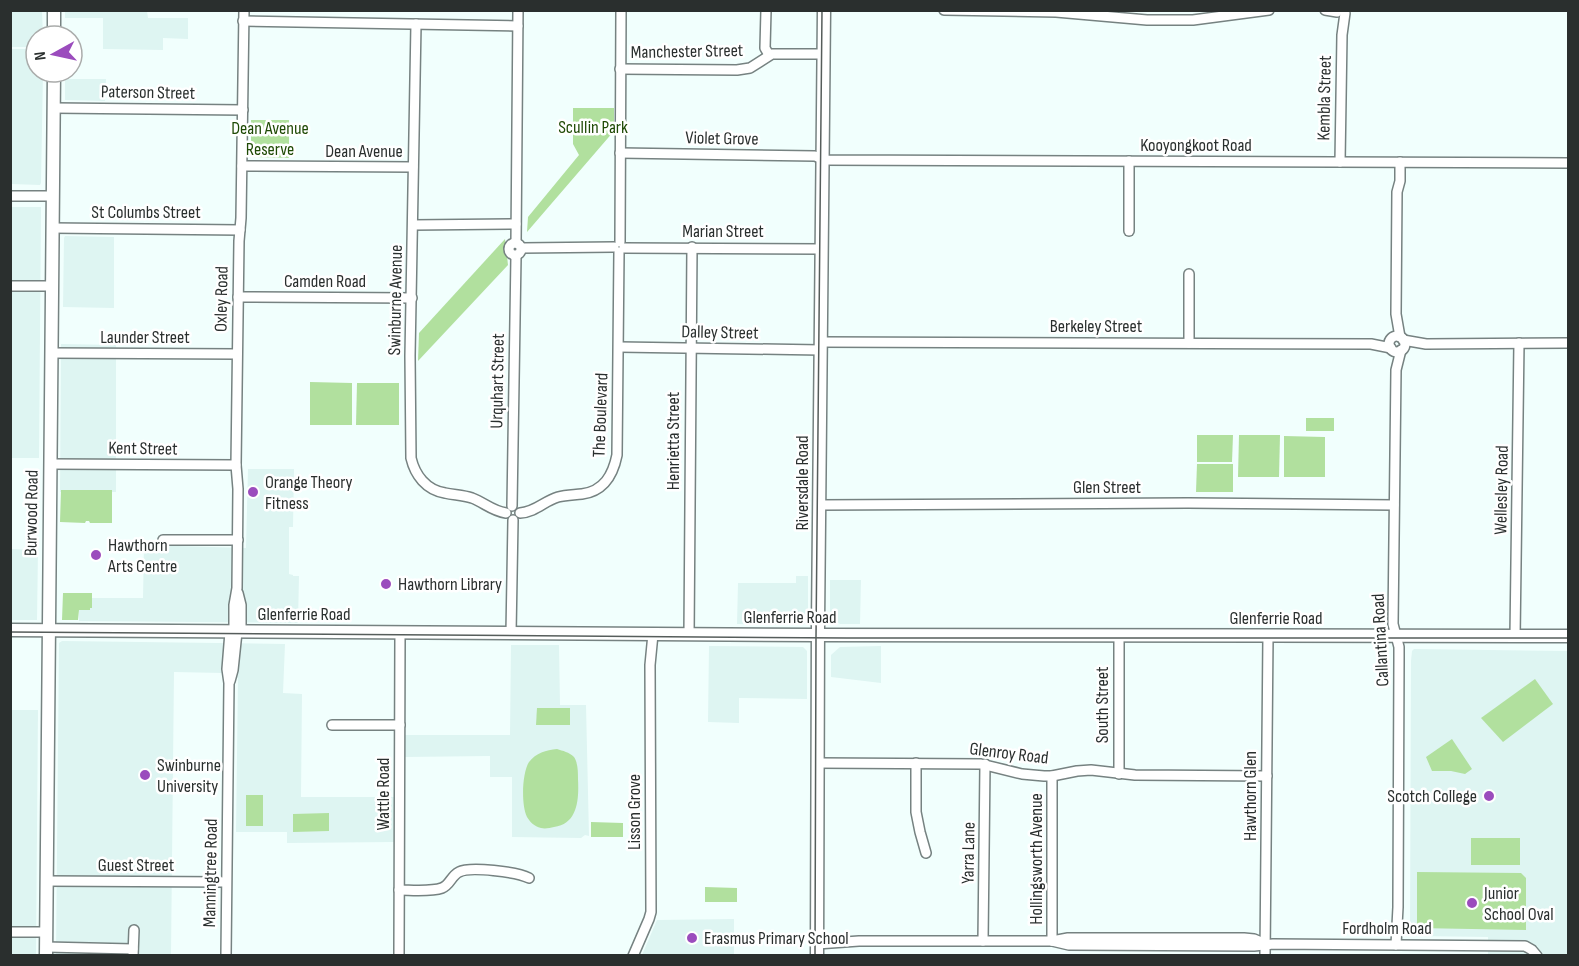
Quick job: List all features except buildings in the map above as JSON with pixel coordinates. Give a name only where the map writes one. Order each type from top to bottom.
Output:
[{"type":"main road","name":"Riversdale Road","points":[[817,946],[824,10]]},
{"type":"main road","name":"Burwood Road","points":[[46,951],[54,84]]},
{"type":"main road","name":"Glenferrie Road","points":[[10,630],[689,635],[1569,636]]},
{"type":"street","name":"Oxley Road","points":[[235,632],[234,606],[237,588],[238,540],[236,465],[238,241],[242,166],[244,10]]},
{"type":"street","name":"Urquhart Street","points":[[511,633],[518,249],[516,224],[518,10]]},
{"type":"street","name":"The Boulevard","points":[[513,513],[529,512],[558,497],[584,494],[598,489],[614,469],[617,455],[619,347],[621,10]]},
{"type":"street","points":[[766,10],[765,48],[769,55]]},
{"type":"street","points":[[944,10],[1056,11],[1146,20],[1193,20],[1269,10]]},
{"type":"street","points":[[1326,10],[1344,12]]},
{"type":"street","name":"Kembla Street","points":[[1340,162],[1344,12]]},
{"type":"street","points":[[243,21],[518,26]]},
{"type":"street","name":"Swinburne Avenue","points":[[416,24],[411,458],[416,472],[432,489],[469,497],[496,512],[513,513]]},
{"type":"street","name":"Manchester Street","points":[[620,69],[737,70],[750,68],[776,53],[824,54]]},
{"type":"street","name":"Paterson Street","points":[[54,108],[243,110]]},
{"type":"street","name":"Violet Grove","points":[[620,153],[814,156],[823,159]]},
{"type":"street","name":"Kooyongkoot Road","points":[[823,159],[1569,163]]},
{"type":"street","points":[[1129,161],[1129,231]]},
{"type":"street","name":"Callantina Road","points":[[1397,162],[1400,181],[1397,192],[1393,624],[1399,658],[1398,908],[1401,919],[1399,945]]},
{"type":"street","name":"Dean Avenue","points":[[242,166],[413,168]]},
{"type":"street","points":[[10,196],[53,196]]},
{"type":"street","points":[[413,225],[516,224]]},
{"type":"street","name":"St Columbs Street","points":[[52,228],[240,230]]},
{"type":"street","name":"Marian Street","points":[[518,249],[619,247],[821,249]]},
{"type":"street","name":"Henrietta Street","points":[[689,635],[692,247]]},
{"type":"street","points":[[1189,274],[1189,343]]},
{"type":"street","points":[[10,286],[52,286]]},
{"type":"street","name":"Camden Road","points":[[238,297],[412,298]]},
{"type":"street","name":"Berkeley Street","points":[[821,346],[1189,343],[1569,344]]},
{"type":"street","name":"Wellesley Road","points":[[1515,636],[1519,344]]},
{"type":"street","name":"Dalley Street","points":[[619,347],[821,346]]},
{"type":"street","name":"Launder Street","points":[[51,353],[237,354]]},
{"type":"street","name":"Kent Street","points":[[50,464],[236,465]]},
{"type":"street","name":"Glen Street","points":[[820,505],[1188,503],[1394,505]]},
{"type":"street","points":[[163,540],[238,540]]},
{"type":"street","name":"Manningtree Road","points":[[226,956],[229,683],[233,670],[235,632]]},
{"type":"street","name":"Wattle Road","points":[[399,956],[400,633]]},
{"type":"street","name":"Lisson Grove","points":[[633,956],[651,912],[650,634]]},
{"type":"street","name":"South Street","points":[[1119,636],[1119,774]]},
{"type":"street","name":"Hawthorn Glen","points":[[1265,956],[1268,636]]},
{"type":"street","points":[[332,725],[400,725]]},
{"type":"street","name":"Glenroy Road","points":[[818,763],[985,764],[1022,774],[1052,776],[1084,770],[1135,775],[1267,776]]},
{"type":"street","points":[[916,763],[916,812],[926,853]]},
{"type":"street","name":"Yarra Lane","points":[[983,941],[985,764]]},
{"type":"street","name":"Hollingsworth Avenue","points":[[1052,776],[1052,941]]},
{"type":"street","points":[[399,890],[439,889],[446,886],[458,872],[464,870],[499,870],[519,873],[529,878]]},
{"type":"street","name":"Guest Street","points":[[46,881],[226,882]]},
{"type":"street","points":[[46,951],[133,952],[134,930]]},
{"type":"street","points":[[10,932],[46,932]]},
{"type":"street","name":"Fordholm Road","points":[[817,946],[859,941],[1052,941],[1068,945],[1525,946],[1537,956]]},
{"type":"street","points":[[1442,945],[1442,956]]},
{"type":"shaded area","points":[[11,10],[42,11],[43,24],[24,24],[24,47],[11,47]]},
{"type":"shaded area","points":[[65,11],[147,11],[148,18],[188,18],[188,39],[163,38],[163,50],[103,49],[103,18],[65,18]]},
{"type":"shaded area","points":[[10,49],[24,49],[24,84],[43,84],[41,183],[40,185],[11,184]]},
{"type":"shaded area","points":[[84,79],[106,79],[105,101],[65,100],[65,84],[84,84]]},
{"type":"shaded area","points":[[11,207],[41,207],[39,458],[11,458]]},
{"type":"shaded area","points":[[65,236],[114,237],[114,308],[63,307]]},
{"type":"shaded area","points":[[61,344],[116,345],[116,492],[60,492]]},
{"type":"shaded area","points":[[248,469],[294,469],[293,527],[289,527],[289,574],[299,576],[298,623],[79,621],[79,598],[143,598],[144,545],[246,548]]},
{"type":"shaded area","points":[[11,549],[38,550],[37,620],[11,620]]},
{"type":"shaded area","points":[[796,576],[808,576],[808,620],[803,625],[737,624],[738,583],[796,583]]},
{"type":"shaded area","points":[[830,580],[861,580],[860,624],[840,624],[833,619],[830,611]]},
{"type":"shaded area","points":[[62,641],[285,644],[283,693],[302,694],[301,797],[395,797],[394,842],[287,843],[287,832],[236,832],[238,678],[223,673],[174,672],[171,955],[56,956],[59,643]]},
{"type":"shaded area","points":[[511,645],[559,645],[560,705],[586,705],[589,836],[585,835],[581,838],[512,837],[512,777],[490,777],[490,756],[405,757],[405,735],[510,735]]},
{"type":"shaded area","points":[[709,646],[803,647],[807,651],[807,699],[739,698],[739,723],[708,722]]},
{"type":"shaded area","points":[[881,646],[881,683],[831,677],[831,655],[840,647]]},
{"type":"shaded area","name":"Scotch College","points":[[1414,649],[1568,651],[1568,955],[1488,955],[1488,937],[1415,936],[1410,931],[1411,661]]},
{"type":"shaded area","points":[[11,710],[38,710],[36,955],[11,956]]},
{"type":"shaded area","name":"Erasmus Primary School","points":[[734,919],[734,955],[642,955],[657,920]]},
{"type":"green space","name":"Scullin Park","points":[[573,108],[614,108],[614,131],[527,232],[528,217],[579,155],[573,144]]},
{"type":"green space","name":"Dean Avenue Reserve","points":[[251,120],[289,120],[289,158],[251,157]]},
{"type":"green space","points":[[505,239],[508,265],[418,361],[419,333]]},
{"type":"green space","points":[[310,382],[352,383],[352,425],[310,425]]},
{"type":"green space","points":[[357,383],[399,383],[399,425],[356,425]]},
{"type":"green space","points":[[1306,418],[1334,418],[1334,431],[1306,431]]},
{"type":"green space","points":[[1197,435],[1233,435],[1232,462],[1197,462]]},
{"type":"green space","points":[[1239,435],[1280,435],[1279,477],[1238,477]]},
{"type":"green space","points":[[1284,436],[1325,437],[1325,477],[1284,477]]},
{"type":"green space","points":[[1197,464],[1233,464],[1233,492],[1196,492]]},
{"type":"green space","points":[[61,490],[112,490],[112,523],[60,522]]},
{"type":"green space","points":[[63,593],[92,593],[92,608],[79,610],[78,620],[62,620]]},
{"type":"green space","points":[[1535,679],[1553,704],[1503,742],[1481,718]]},
{"type":"green space","points":[[537,708],[570,708],[570,725],[536,725]]},
{"type":"green space","points":[[1452,739],[1472,769],[1465,774],[1432,771],[1426,757]]},
{"type":"green space","points":[[557,749],[570,754],[576,762],[577,802],[568,821],[562,825],[541,828],[531,822],[525,812],[523,797],[525,774],[529,762],[535,756]]},
{"type":"green space","points":[[246,795],[263,795],[263,826],[246,826]]},
{"type":"green space","points":[[329,813],[329,831],[293,832],[293,814]]},
{"type":"green space","points":[[591,822],[623,823],[623,837],[591,837]]},
{"type":"green space","points":[[1471,838],[1520,838],[1520,865],[1471,865]]},
{"type":"green space","name":"Junior School Oval","points":[[1417,872],[1521,873],[1526,878],[1526,930],[1417,928]]},
{"type":"green space","points":[[705,887],[737,888],[737,902],[705,902]]},
{"type":"tram line","points":[[815,956],[822,10]]},
{"type":"tram line","points":[[10,632],[847,638],[1568,638]]},
{"type":"place","name":"Orange Theory Fitness","points":[[253,492]]},
{"type":"place","name":"Hawthorn Arts Centre","points":[[96,555]]},
{"type":"place","name":"Hawthorn Library","points":[[386,584]]},
{"type":"place","name":"Swinburne University","points":[[145,775]]},
{"type":"place","name":"Scotch College","points":[[1489,796]]},
{"type":"place","name":"Junior School Oval","points":[[1472,903]]},
{"type":"place","name":"Erasmus Primary School","points":[[692,938]]}]
